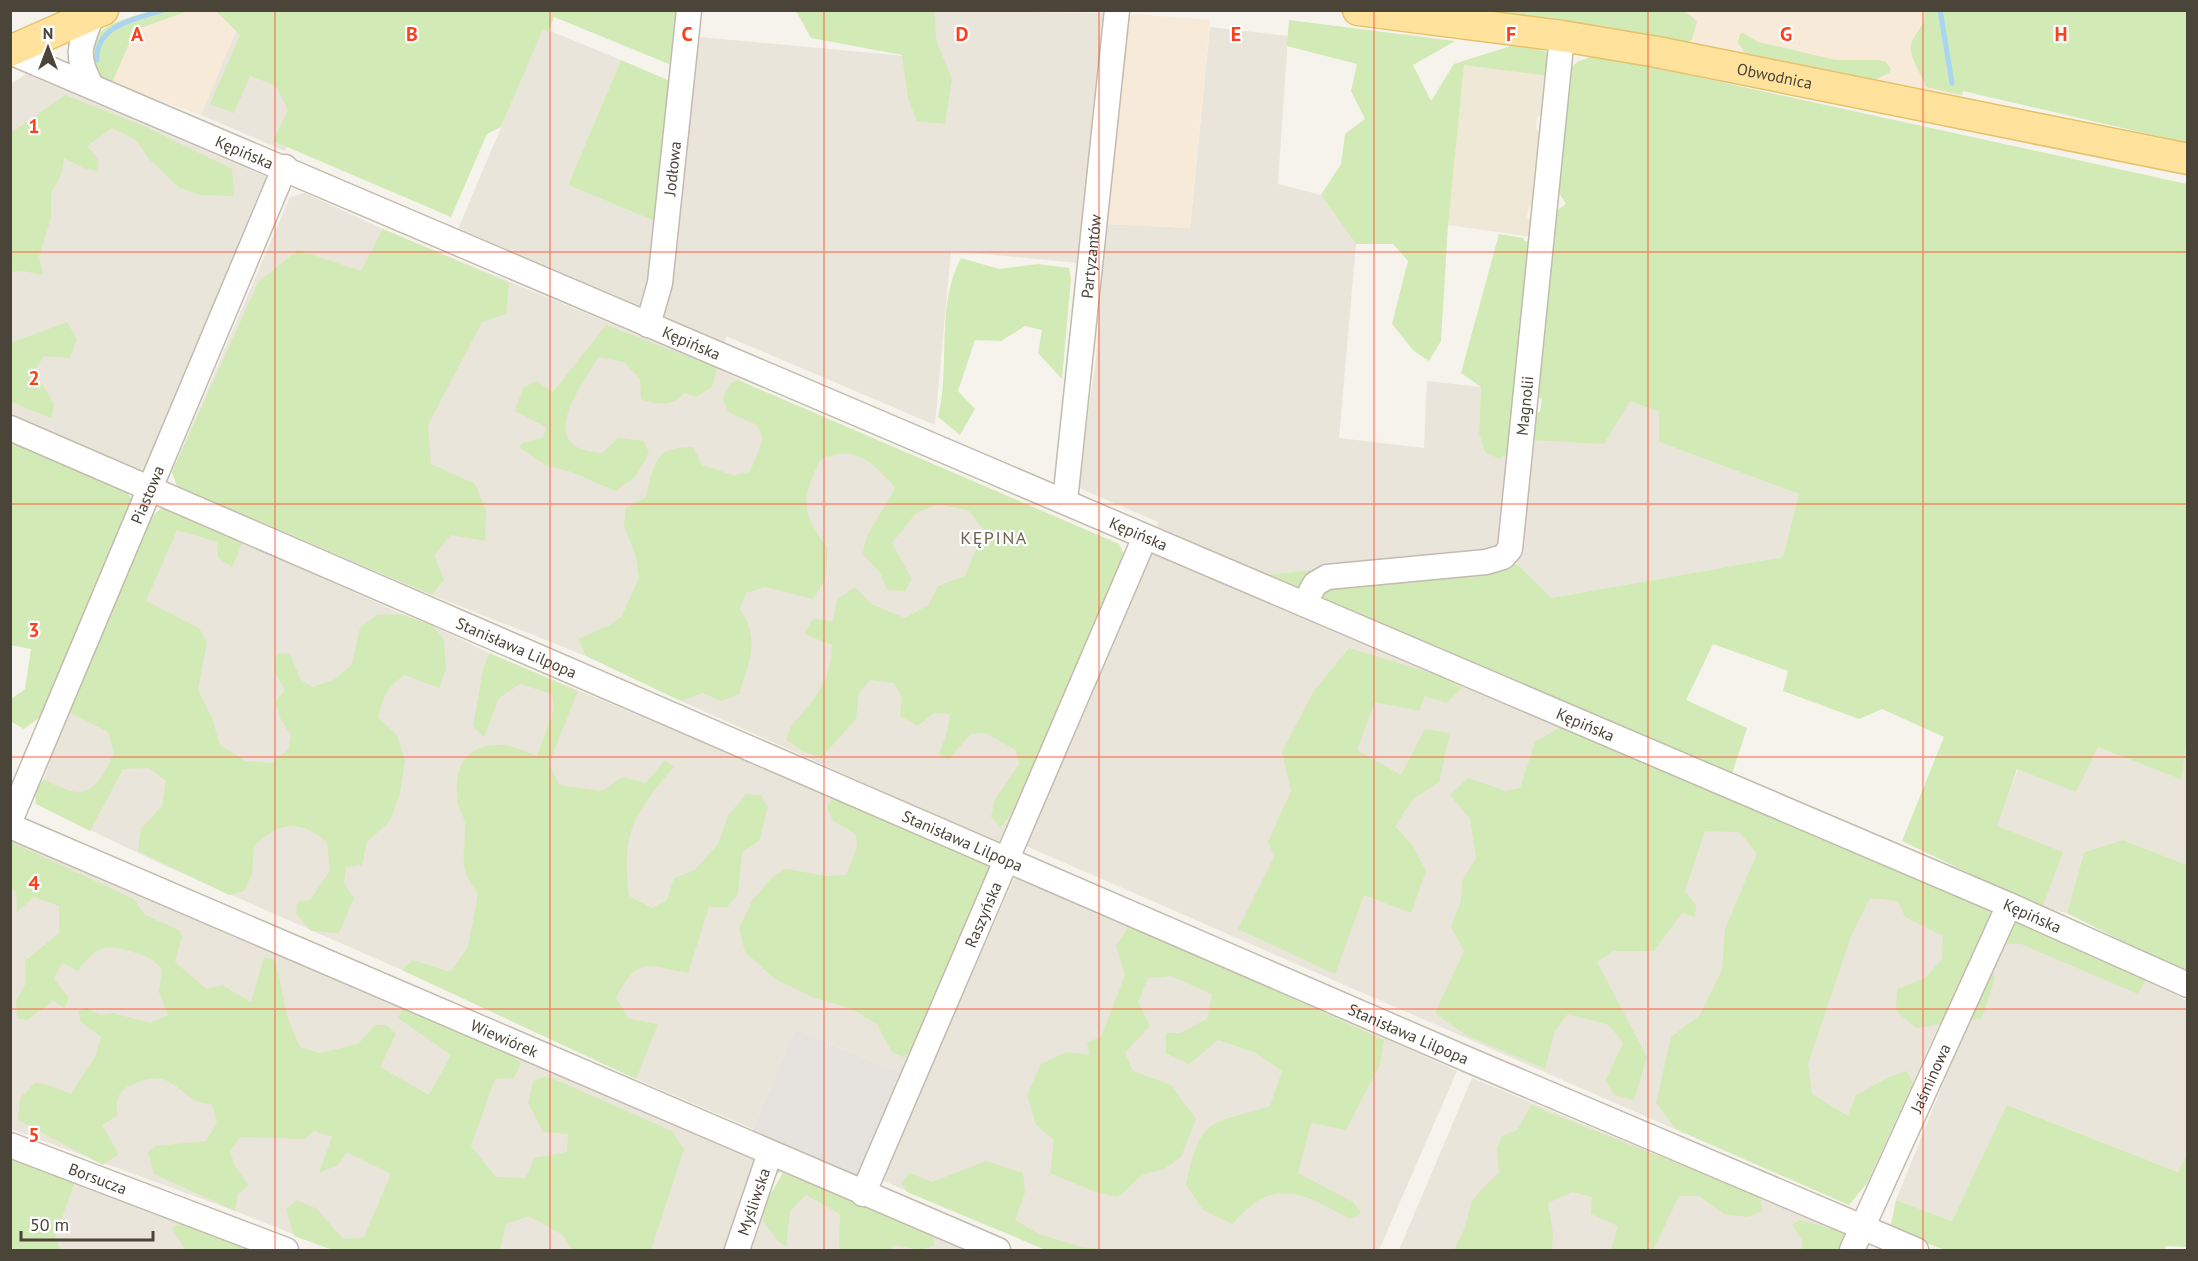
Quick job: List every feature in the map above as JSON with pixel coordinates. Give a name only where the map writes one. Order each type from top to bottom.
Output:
[{"type":"main road","name":"Obwodnica","points":[[1358,10],[1562,36],[1657,52],[2187,159]]},
{"type":"main road","points":[[10,51],[98,12]]},
{"type":"street","name":"Jodłowa","points":[[648,324],[660,283],[689,10]]},
{"type":"street","name":"Partyzantów","points":[[1065,501],[1117,10]]},
{"type":"street","points":[[90,83],[83,69],[80,52],[98,12]]},
{"type":"street","name":"Magnolii","points":[[1304,604],[1315,584],[1327,577],[1486,562],[1503,557],[1510,549],[1562,36]]},
{"type":"street","name":"Kępińska","points":[[10,51],[90,83],[2008,905],[2187,985]]},
{"type":"street","name":"Piastowa","points":[[10,820],[285,168]]},
{"type":"street","name":"Stanisława Lilpopa","points":[[10,428],[151,487],[1008,861],[1916,1251]]},
{"type":"street","name":"Raszyńska","points":[[862,1194],[1008,861],[1145,537]]},
{"type":"street","name":"Wiewiórek","points":[[10,826],[998,1251]]},
{"type":"street","name":"Jaśminowa","points":[[1852,1251],[2008,905]]},
{"type":"street","name":"Borsucza","points":[[10,1145],[286,1251]]},
{"type":"street","name":"Myśliwska","points":[[737,1251],[770,1153]]},
{"type":"shaded area","points":[[189,11],[244,11],[201,115],[112,83],[135,30]]},
{"type":"shaded area","points":[[244,11],[345,11],[285,151],[201,115]]},
{"type":"shaded area","points":[[922,11],[1106,13],[1079,263],[951,251],[935,425],[726,336],[725,343],[664,317],[694,53],[698,48],[700,37],[916,57]]},
{"type":"shaded area","points":[[1685,11],[1947,11],[1963,90],[1958,112],[1682,57],[1686,42],[1692,40],[1690,14]]},
{"type":"shaded area","points":[[1134,14],[1210,20],[1190,228],[1105,224],[1126,21]]},
{"type":"shaded area","points":[[1210,27],[1288,36],[1278,184],[1321,195],[1356,244],[1339,438],[1424,448],[1427,381],[1481,387],[1479,433],[1515,449],[1506,542],[1496,552],[1264,575],[1158,527],[1158,522],[1077,487],[1096,360],[1101,292],[1098,291],[1105,224],[1190,228]]},
{"type":"shaded area","points":[[543,28],[621,60],[568,185],[657,222],[650,293],[643,307],[458,229]]},
{"type":"shaded area","points":[[1464,64],[1550,76],[1546,112],[1537,117],[1536,129],[1544,134],[1537,205],[1528,208],[1527,218],[1536,221],[1534,237],[1448,225]]},
{"type":"shaded area","points":[[26,74],[269,178],[146,475],[11,416],[11,84]]},
{"type":"shaded area","points":[[305,193],[383,229],[717,368],[755,388],[1119,544],[1124,555],[1000,844],[586,656],[432,595],[177,486],[172,472],[290,197]]},
{"type":"shaded area","points":[[1630,401],[1659,412],[1659,442],[1799,494],[1783,557],[1551,598],[1517,564],[1528,440]]},
{"type":"shaded area","points":[[145,522],[222,527],[243,542],[489,653],[994,864],[902,1074],[795,1029],[753,1129],[636,1079],[402,970],[161,864],[36,804],[35,791],[44,779],[67,711]]},
{"type":"shaded area","points":[[1151,553],[1991,911],[1867,1183],[1849,1205],[1026,846]]},
{"type":"shaded area","points":[[2187,724],[2187,865],[2123,840],[2084,852],[2067,913],[2042,908],[1996,826],[2018,769],[2098,747],[2182,780]]},
{"type":"shaded area","points":[[10,833],[759,1154],[726,1250],[333,1250],[235,1211],[11,1129]]},
{"type":"shaded area","points":[[1017,872],[1457,1071],[1379,1250],[1046,1250],[881,1180]]},
{"type":"shaded area","points":[[2014,921],[2147,978],[2187,1001],[2187,1154],[2178,1172],[2008,1105],[1952,1221],[1896,1200],[1995,955]]},
{"type":"shaded area","points":[[795,1029],[902,1074],[858,1175],[853,1177],[846,1175],[847,1171],[827,1162],[825,1165],[801,1156],[802,1152],[785,1145],[783,1148],[751,1134]]},
{"type":"shaded area","points":[[1472,1078],[1847,1233],[1843,1250],[1399,1250]]},
{"type":"shaded area","points":[[10,1154],[258,1250],[11,1250]]},
{"type":"shaded area","points":[[783,1173],[975,1250],[748,1250],[766,1202]]},
{"type":"green space","points":[[151,11],[189,11],[135,30],[112,83],[104,81],[92,69],[92,47],[98,35],[119,21]]},
{"type":"green space","points":[[216,11],[679,11],[674,66],[554,17],[548,32],[543,29],[501,127],[487,134],[451,217],[273,141],[288,110],[275,85],[250,76],[234,113],[210,104],[240,35]]},
{"type":"green space","points":[[796,11],[942,11],[935,13],[936,40],[952,79],[945,124],[917,121],[908,98],[902,55],[811,38]]},
{"type":"green space","points":[[1491,11],[1685,11],[1697,21],[1692,40],[1686,42]]},
{"type":"green space","points":[[1924,11],[2187,11],[2187,143],[1963,91],[1962,95],[1926,87],[1911,51],[1913,40],[1925,17]]},
{"type":"green space","points":[[1289,20],[1455,41],[1413,65],[1431,101],[1454,64],[1520,43],[1552,54],[1550,76],[1464,65],[1448,225],[1441,341],[1429,361],[1414,351],[1392,324],[1408,261],[1393,244],[1356,244],[1321,195],[1341,164],[1345,134],[1365,119],[1351,91],[1357,64],[1287,46]]},
{"type":"green space","points":[[1743,33],[1758,42],[1836,60],[1879,60],[1886,62],[1891,69],[1889,73],[1870,82],[1747,57],[1738,42],[1740,34]]},
{"type":"green space","points":[[1597,55],[2187,184],[2188,724],[2182,780],[2098,747],[2076,792],[2017,769],[1997,826],[2063,852],[2042,908],[1902,841],[1944,737],[1882,709],[1859,719],[1783,691],[1788,671],[1713,644],[1686,700],[1747,728],[1732,774],[1333,603],[1324,605],[1319,594],[1338,583],[1517,564],[1551,598],[1783,557],[1799,494],[1659,442],[1659,412],[1630,401],[1604,444],[1528,440],[1530,414],[1540,412],[1542,399],[1532,394],[1550,215],[1566,204],[1556,188],[1564,72],[1579,61]]},
{"type":"green space","points":[[621,60],[670,81],[657,222],[568,185]]},
{"type":"green space","points":[[65,95],[146,127],[232,169],[234,196],[201,195],[180,188],[150,160],[136,140],[112,128],[87,146],[98,159],[97,171],[83,168],[64,158],[62,172],[51,194],[51,218],[39,256],[43,275],[23,271],[11,272],[11,131]]},
{"type":"green space","points":[[383,229],[509,283],[506,314],[482,322],[428,425],[431,464],[475,484],[486,510],[485,541],[451,535],[434,555],[444,580],[432,595],[177,486],[172,472],[259,281],[298,250],[361,271]]},
{"type":"green space","points":[[1499,234],[1523,238],[1525,242],[1534,239],[1515,449],[1499,459],[1485,452],[1479,433],[1481,387],[1461,373]]},
{"type":"green space","points":[[961,258],[999,269],[1038,264],[1069,268],[1071,279],[1062,379],[1038,353],[1042,330],[1025,326],[1001,341],[975,340],[958,391],[975,409],[960,435],[938,417],[942,397],[948,296]]},
{"type":"green space","points":[[67,322],[77,339],[70,358],[44,356],[34,371],[54,404],[51,418],[11,402],[11,343]]},
{"type":"green space","points":[[606,325],[717,368],[712,387],[696,397],[684,393],[670,403],[652,403],[641,399],[640,379],[624,362],[598,357],[571,404],[566,430],[569,440],[579,448],[599,453],[602,453],[618,438],[644,441],[649,453],[635,477],[615,491],[572,472],[547,466],[519,447],[523,443],[543,438],[546,427],[515,411],[523,388],[536,381],[553,392]]},
{"type":"green space","points":[[738,380],[1119,544],[1124,555],[1016,807],[1001,827],[991,817],[995,799],[1019,764],[1016,750],[986,733],[971,734],[949,759],[939,755],[950,714],[934,713],[918,726],[900,716],[902,697],[894,683],[870,680],[859,693],[856,719],[821,758],[803,751],[786,740],[792,725],[818,692],[826,677],[830,661],[832,645],[804,634],[813,619],[833,621],[837,599],[855,587],[871,604],[905,618],[928,605],[938,586],[965,576],[984,530],[969,511],[940,504],[916,513],[892,543],[912,579],[905,591],[887,590],[881,574],[863,554],[867,537],[895,487],[862,458],[844,454],[821,459],[809,485],[808,515],[828,549],[825,580],[813,599],[765,587],[746,593],[740,609],[752,641],[749,661],[739,694],[722,701],[702,693],[681,701],[586,656],[578,639],[610,625],[622,616],[639,577],[636,556],[624,526],[626,508],[646,497],[658,459],[670,450],[693,447],[702,465],[733,475],[750,472],[763,439],[757,425],[728,412],[723,398],[730,384]]},
{"type":"green space","points":[[10,439],[122,486],[134,502],[48,711],[24,729],[10,721],[11,699],[25,689],[31,649],[11,645]]},
{"type":"green space","points":[[164,506],[222,527],[243,542],[232,567],[218,558],[217,542],[177,530],[146,601],[199,628],[207,642],[198,690],[212,718],[220,745],[246,761],[271,763],[288,750],[291,735],[281,720],[275,702],[285,690],[275,673],[277,653],[290,654],[300,679],[312,687],[334,680],[352,664],[360,628],[376,615],[402,614],[433,626],[444,640],[446,669],[439,688],[405,675],[390,688],[382,705],[378,718],[397,735],[405,760],[400,793],[390,821],[367,842],[362,865],[346,867],[344,883],[354,898],[339,933],[311,931],[296,914],[297,902],[310,900],[330,871],[327,842],[307,829],[290,826],[272,832],[263,838],[254,846],[252,874],[244,891],[229,895],[138,851],[141,829],[162,806],[166,781],[149,768],[123,769],[90,831],[36,804],[35,791],[44,779],[70,791],[88,790],[101,777],[114,753],[108,732],[67,711],[145,522]]},
{"type":"green space","points":[[1352,566],[1296,590],[1264,575]]},
{"type":"green space","points":[[1349,648],[1444,677],[1462,688],[1446,703],[1425,696],[1419,711],[1375,702],[1357,750],[1401,775],[1425,729],[1450,733],[1439,782],[1413,799],[1395,826],[1413,846],[1426,871],[1411,913],[1364,895],[1335,974],[1238,929],[1274,857],[1268,842],[1291,791],[1282,752],[1313,692]]},
{"type":"green space","points":[[489,653],[578,691],[549,763],[559,785],[602,791],[623,777],[646,783],[665,760],[674,767],[649,798],[633,826],[627,856],[629,896],[652,908],[667,900],[674,878],[695,870],[718,844],[728,816],[746,794],[761,795],[768,807],[759,841],[742,852],[738,894],[727,907],[709,907],[688,973],[652,966],[644,967],[630,975],[616,998],[629,1019],[658,1024],[636,1079],[402,970],[413,960],[450,972],[468,947],[478,894],[464,867],[465,822],[459,806],[457,779],[464,760],[478,749],[502,745],[537,756],[554,709],[552,694],[520,684],[499,698],[484,737],[473,726],[483,670]]},
{"type":"green space","points":[[1564,725],[2147,978],[2138,994],[2021,944],[1977,943],[1995,978],[1982,1018],[1916,1028],[1896,1011],[1897,989],[1925,978],[1942,959],[1943,936],[1905,917],[1898,901],[1870,898],[1851,936],[1808,1064],[1812,1094],[1848,1116],[1856,1095],[1891,1076],[1907,1071],[1913,1083],[1867,1183],[1849,1205],[1676,1129],[1656,1103],[1671,1037],[1700,1015],[1722,970],[1725,929],[1757,853],[1739,832],[1705,831],[1685,891],[1696,905],[1695,917],[1682,913],[1654,951],[1613,951],[1597,962],[1647,1057],[1634,1100],[1614,1095],[1606,1080],[1623,1043],[1609,1025],[1568,1014],[1555,1030],[1545,1069],[1466,1035],[1435,1013],[1464,951],[1451,927],[1461,901],[1462,881],[1476,858],[1470,819],[1450,795],[1468,778],[1506,791],[1520,788],[1535,742]]},
{"type":"green space","points":[[833,796],[994,864],[914,1050],[903,1057],[892,1052],[877,1024],[852,1009],[815,998],[775,979],[745,952],[739,928],[753,899],[774,876],[786,869],[827,876],[846,875],[857,847],[856,834],[833,821],[827,807]]},
{"type":"green space","points":[[2123,840],[2187,865],[2187,974],[2067,913],[2084,852]]},
{"type":"green space","points":[[11,842],[134,899],[145,915],[179,930],[182,936],[175,962],[207,989],[222,985],[251,1002],[264,958],[275,959],[288,1019],[300,1047],[320,1053],[358,1044],[375,1025],[386,1025],[396,1034],[380,1067],[429,1095],[451,1055],[398,1018],[402,1009],[506,1051],[521,1063],[514,1078],[495,1079],[471,1146],[496,1177],[526,1178],[534,1158],[567,1152],[568,1134],[543,1132],[528,1103],[533,1081],[547,1076],[672,1131],[684,1149],[651,1250],[572,1250],[563,1235],[529,1216],[506,1224],[500,1250],[333,1250],[294,1236],[286,1209],[297,1200],[317,1209],[343,1239],[364,1237],[391,1174],[347,1152],[338,1165],[319,1173],[332,1137],[314,1131],[305,1139],[241,1137],[230,1151],[235,1166],[248,1185],[238,1194],[235,1211],[154,1174],[148,1152],[155,1146],[206,1141],[217,1123],[212,1104],[191,1098],[168,1081],[146,1080],[126,1087],[120,1093],[117,1101],[117,1116],[102,1125],[119,1154],[103,1165],[18,1120],[20,1098],[35,1083],[46,1084],[71,1094],[96,1055],[101,1037],[81,1022],[78,1011],[86,1008],[100,1015],[113,1013],[150,1023],[168,1015],[159,992],[162,969],[155,962],[143,956],[129,951],[105,948],[89,957],[78,971],[62,963],[54,979],[69,997],[65,1008],[53,1001],[27,1020],[17,1018],[16,1001],[26,983],[25,961],[59,933],[59,906],[34,897],[17,912],[16,891],[11,888]]},
{"type":"green space","points":[[1130,925],[1384,1040],[1380,1064],[1346,1130],[1311,1123],[1298,1173],[1353,1202],[1361,1213],[1350,1219],[1316,1201],[1293,1194],[1269,1196],[1257,1201],[1232,1224],[1203,1210],[1186,1185],[1191,1163],[1203,1135],[1220,1121],[1270,1106],[1282,1071],[1254,1052],[1218,1040],[1189,1064],[1166,1053],[1166,1033],[1180,1033],[1207,1019],[1212,994],[1171,976],[1148,978],[1138,1002],[1150,1026],[1125,1053],[1133,1071],[1171,1085],[1196,1119],[1181,1157],[1164,1169],[1142,1175],[1118,1197],[1093,1191],[1050,1173],[1054,1140],[1036,1125],[1027,1095],[1041,1064],[1066,1052],[1090,1055],[1087,1042],[1101,1037],[1125,975],[1116,946]]},
{"type":"green space","points":[[1531,1105],[1761,1197],[1762,1211],[1748,1217],[1724,1214],[1699,1196],[1679,1196],[1653,1250],[1611,1250],[1618,1226],[1591,1214],[1592,1197],[1572,1192],[1548,1203],[1553,1233],[1552,1250],[1454,1250],[1465,1227],[1472,1200],[1499,1172],[1497,1148],[1502,1136],[1517,1130]]},
{"type":"green space","points":[[2007,1105],[2178,1172],[2187,1154],[2187,1247],[2166,1246],[2164,1250],[1945,1250],[1890,1229],[1896,1200],[1952,1221]]},
{"type":"green space","points":[[10,1154],[76,1179],[55,1236],[60,1250],[11,1250]]},
{"type":"green space","points":[[986,1161],[1023,1173],[1025,1192],[1015,1220],[1039,1234],[1081,1247],[1111,1250],[1046,1250],[907,1192],[901,1183],[910,1173],[932,1182]]},
{"type":"green space","points":[[779,1169],[850,1195],[850,1201],[931,1232],[935,1245],[921,1250],[894,1245],[889,1250],[839,1250],[840,1214],[806,1195],[790,1211],[786,1247],[778,1241],[763,1221],[766,1202],[783,1173],[804,1181],[782,1171],[775,1175]]},
{"type":"green space","points":[[1800,1220],[1847,1233],[1843,1250],[1801,1250],[1803,1242],[1792,1225]]},
{"type":"green space","points":[[187,1221],[258,1250],[186,1250],[171,1228]]},
{"type":"waterway","points":[[97,60],[98,48],[110,31],[119,25],[163,10]]},
{"type":"waterway","points":[[1940,10],[1952,83]]},
{"type":"district","name":"KĘPINA","points":[[994,537]]}]
